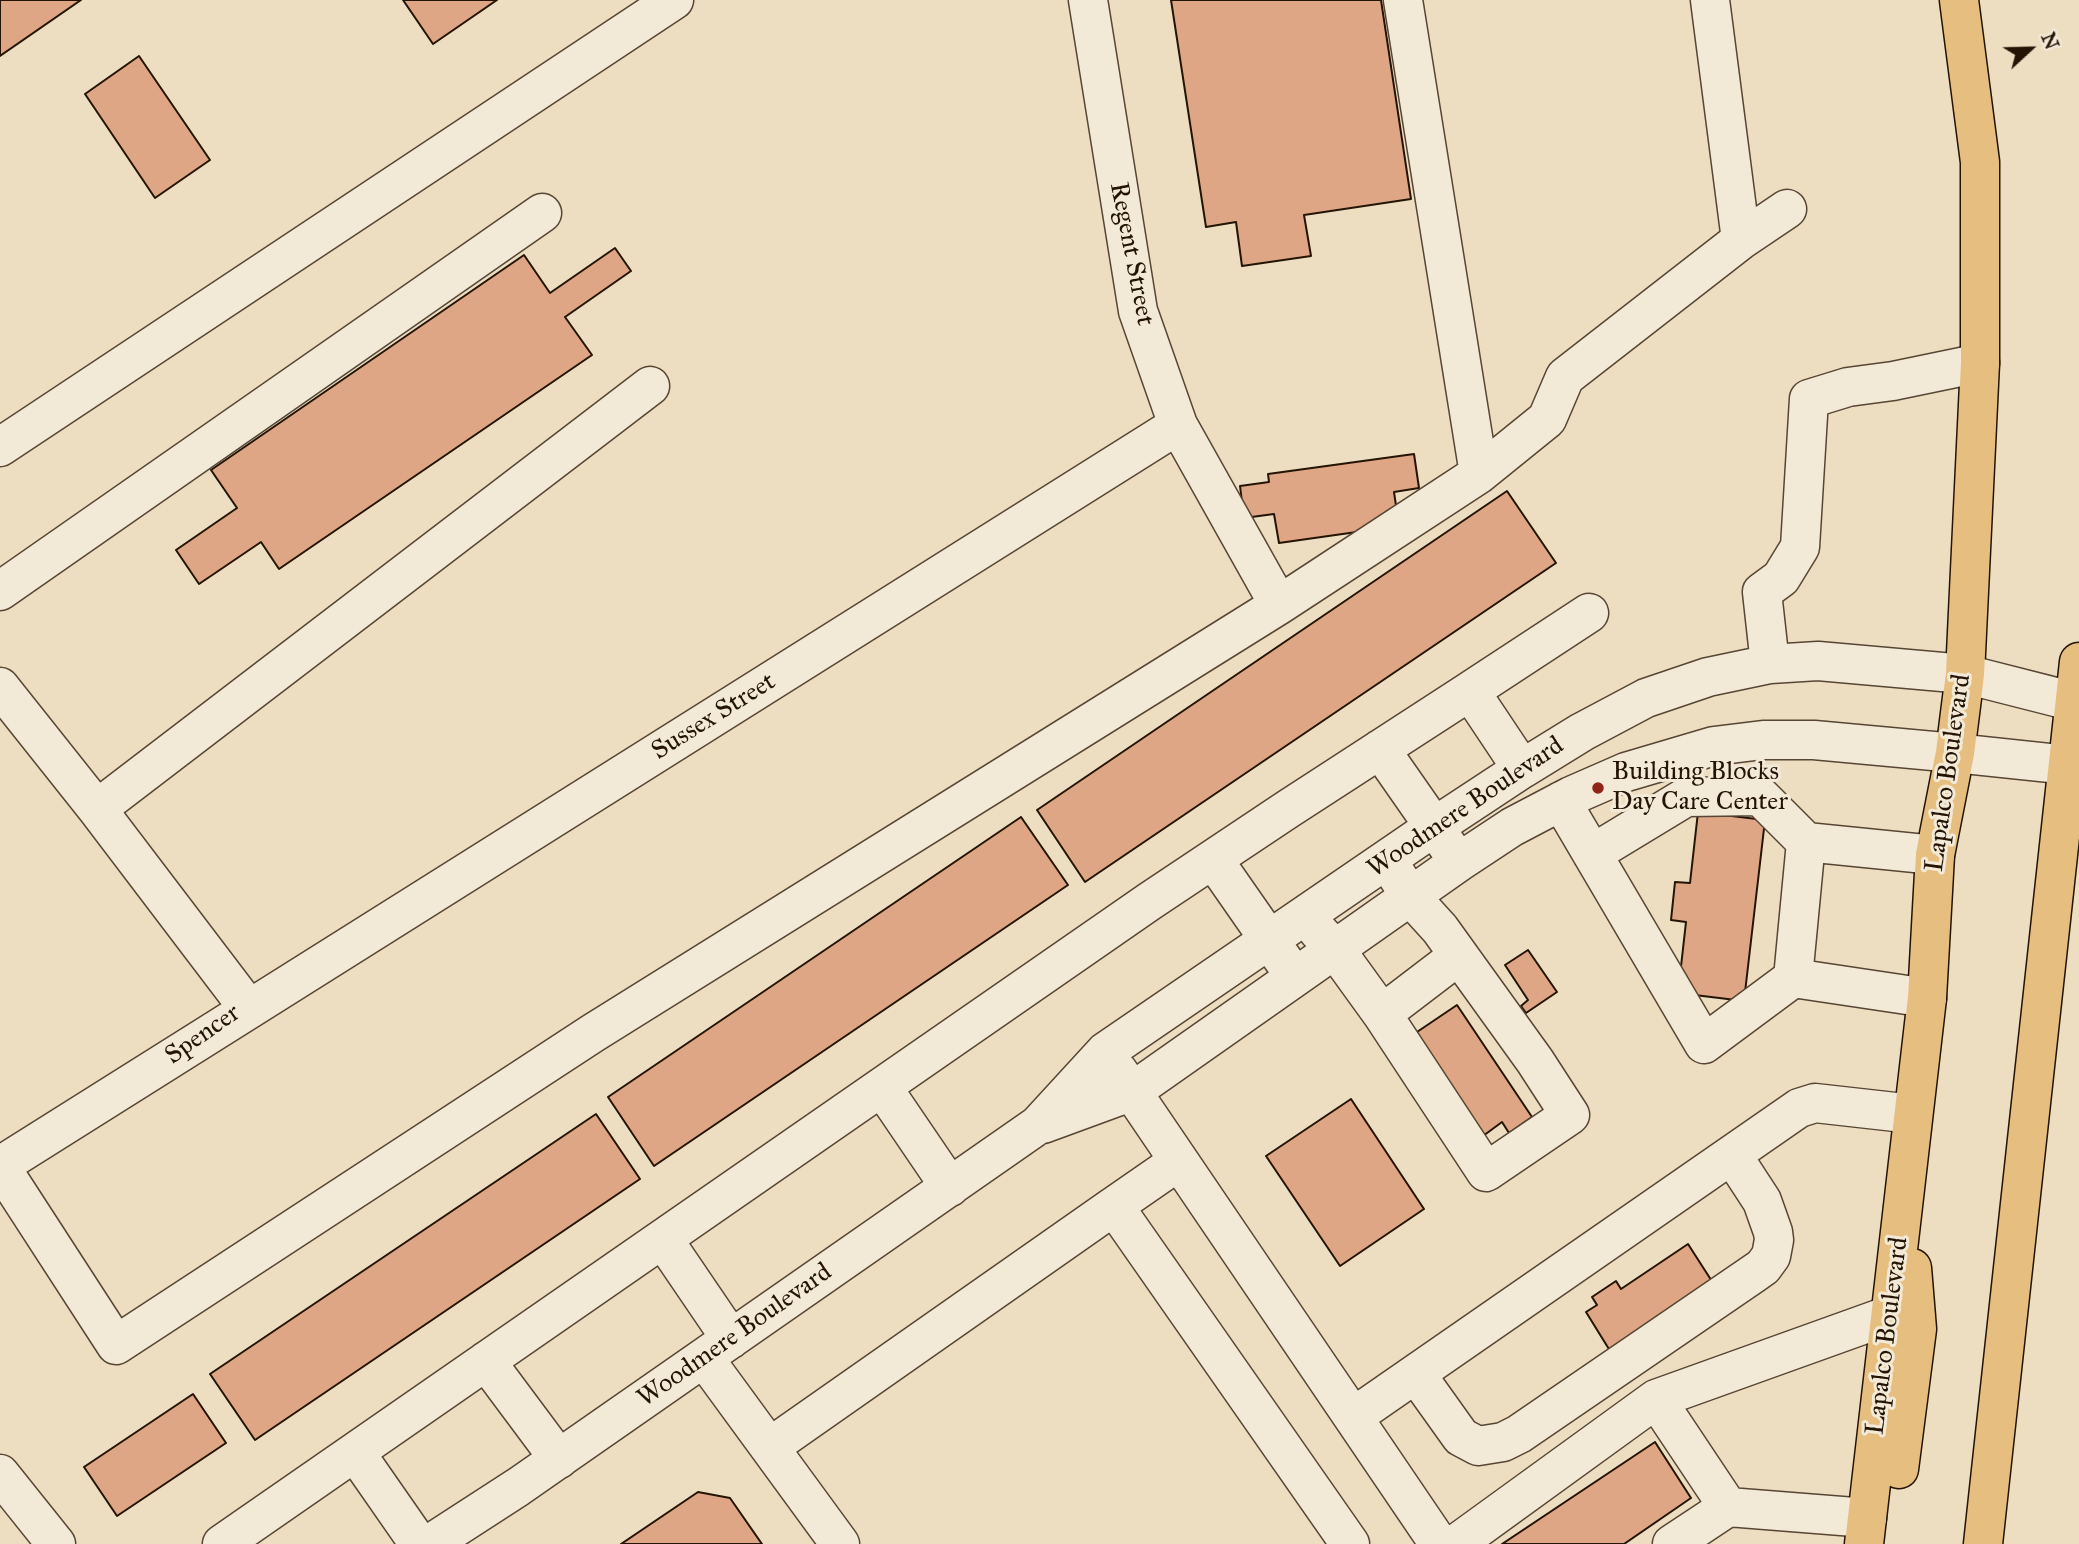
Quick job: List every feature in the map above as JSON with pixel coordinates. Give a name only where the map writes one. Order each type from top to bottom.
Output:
[{"type":"main road","name":"Lapalco Boulevard","points":[[1873,1535],[1890,1315],[1927,998],[1935,855],[1955,752],[1965,674],[1980,363],[1980,162],[1959,0]]},
{"type":"main road","points":[[1983,1544],[2073,766],[2079,662]]},
{"type":"main road","points":[[1873,1535],[1917,1329],[1906,1179]]},
{"type":"street","points":[[0,447],[674,0]]},
{"type":"street","name":"Regent Street","points":[[1088,0],[1138,311],[1178,425],[1279,606]]},
{"type":"street","points":[[1403,0],[1479,474]]},
{"type":"street","points":[[1710,0],[1741,240]]},
{"type":"street","points":[[1279,606],[1479,474],[1547,419],[1566,377],[1741,240],[1787,209]]},
{"type":"street","points":[[0,591],[542,213]]},
{"type":"street","points":[[1770,664],[1762,592],[1781,578],[1800,547],[1809,399],[1848,387],[1893,381],[1980,363]]},
{"type":"street","points":[[97,809],[650,386]]},
{"type":"street","name":"Sussex Street","points":[[249,1009],[1178,425]]},
{"type":"street","name":"Spencer","points":[[0,687],[97,809],[249,1009],[1,1166],[116,1345],[593,1033],[1279,606]]},
{"type":"street","points":[[222,1544],[1213,859],[1589,613]]},
{"type":"street","name":"Woodmere Boulevard","points":[[430,1544],[559,1459],[1038,1125],[1105,1052],[1522,769],[1581,732],[1646,698],[1708,677],[1770,664],[1818,661],[1965,674],[2077,703]]},
{"type":"street","points":[[1470,691],[1522,769]]},
{"type":"street","name":"Woodmere Boulevard","points":[[1038,1125],[1132,1091],[1512,827],[1561,801],[1626,772],[1714,746],[1763,740],[1814,740],[1955,752],[2073,766]]},
{"type":"street","points":[[1380,749],[1459,862]]},
{"type":"street","points":[[1592,854],[1686,797],[1760,796],[1806,842],[1935,855]]},
{"type":"street","points":[[1561,801],[1704,1044],[1793,978],[1927,998]]},
{"type":"street","points":[[1793,978],[1806,842]]},
{"type":"street","points":[[1213,859],[1294,977]]},
{"type":"street","points":[[1306,916],[1335,949],[1382,1014],[1486,1172],[1570,1115],[1535,1061],[1440,929],[1410,896],[1387,861]]},
{"type":"street","points":[[1382,1014],[1458,956]]},
{"type":"street","points":[[1105,1052],[1439,1544]]},
{"type":"street","points":[[882,1087],[950,1187]]},
{"type":"street","points":[[1353,1417],[1799,1108],[1815,1103],[1913,1114]]},
{"type":"street","points":[[1416,1374],[1461,1437],[1478,1446],[1510,1440],[1762,1267],[1771,1256],[1773,1232],[1762,1201],[1731,1155]]},
{"type":"street","points":[[770,1447],[1180,1160]]},
{"type":"street","points":[[1114,1206],[1350,1544]]},
{"type":"street","points":[[663,1239],[770,1447],[840,1544]]},
{"type":"street","points":[[1456,1544],[1656,1399],[1890,1315]]},
{"type":"street","points":[[486,1361],[559,1459]]},
{"type":"street","points":[[1656,1399],[1728,1507]]},
{"type":"street","points":[[355,1452],[418,1544]]},
{"type":"street","points":[[0,1474],[56,1544]]},
{"type":"street","points":[[1672,1544],[1728,1507],[1873,1535]]},
{"type":"building","points":[[0,0],[81,0],[0,56]]},
{"type":"building","points":[[403,0],[497,0],[433,44]]},
{"type":"building","points":[[1171,0],[1381,0],[1411,199],[1304,215],[1311,256],[1242,266],[1236,222],[1206,227]]},
{"type":"building","points":[[139,56],[210,160],[155,198],[85,94]]},
{"type":"building","points":[[615,248],[631,271],[565,317],[592,355],[279,569],[261,542],[199,584],[176,550],[237,508],[211,470],[524,255],[550,293]]},
{"type":"building","points":[[1414,454],[1419,488],[1394,492],[1399,526],[1279,543],[1274,514],[1244,518],[1240,486],[1269,482],[1268,474]]},
{"type":"building","points":[[1507,491],[1556,563],[1085,882],[1037,810]]},
{"type":"building","points":[[1698,812],[1765,820],[1744,1001],[1678,993],[1686,922],[1671,920],[1675,882],[1690,883]]},
{"type":"building","points":[[1021,817],[1068,885],[654,1166],[608,1097]]},
{"type":"building","points":[[1528,950],[1557,992],[1526,1013],[1521,1006],[1528,1000],[1505,965]]},
{"type":"building","points":[[1457,1005],[1532,1117],[1509,1133],[1502,1122],[1483,1136],[1414,1034]]},
{"type":"building","points":[[1351,1099],[1424,1209],[1340,1266],[1266,1156]]},
{"type":"building","points":[[596,1114],[640,1179],[255,1440],[210,1374]]},
{"type":"building","points":[[1688,1244],[1715,1286],[1612,1354],[1586,1312],[1597,1305],[1592,1297],[1616,1281],[1621,1289]]},
{"type":"building","points":[[193,1394],[226,1443],[117,1516],[84,1467]]},
{"type":"building","points":[[1655,1442],[1691,1498],[1624,1544],[1502,1544]]},
{"type":"building","points":[[698,1492],[730,1498],[762,1544],[621,1544]]},
{"type":"place","name":"Building Blocks Day Care Center","points":[[1598,788]]}]
